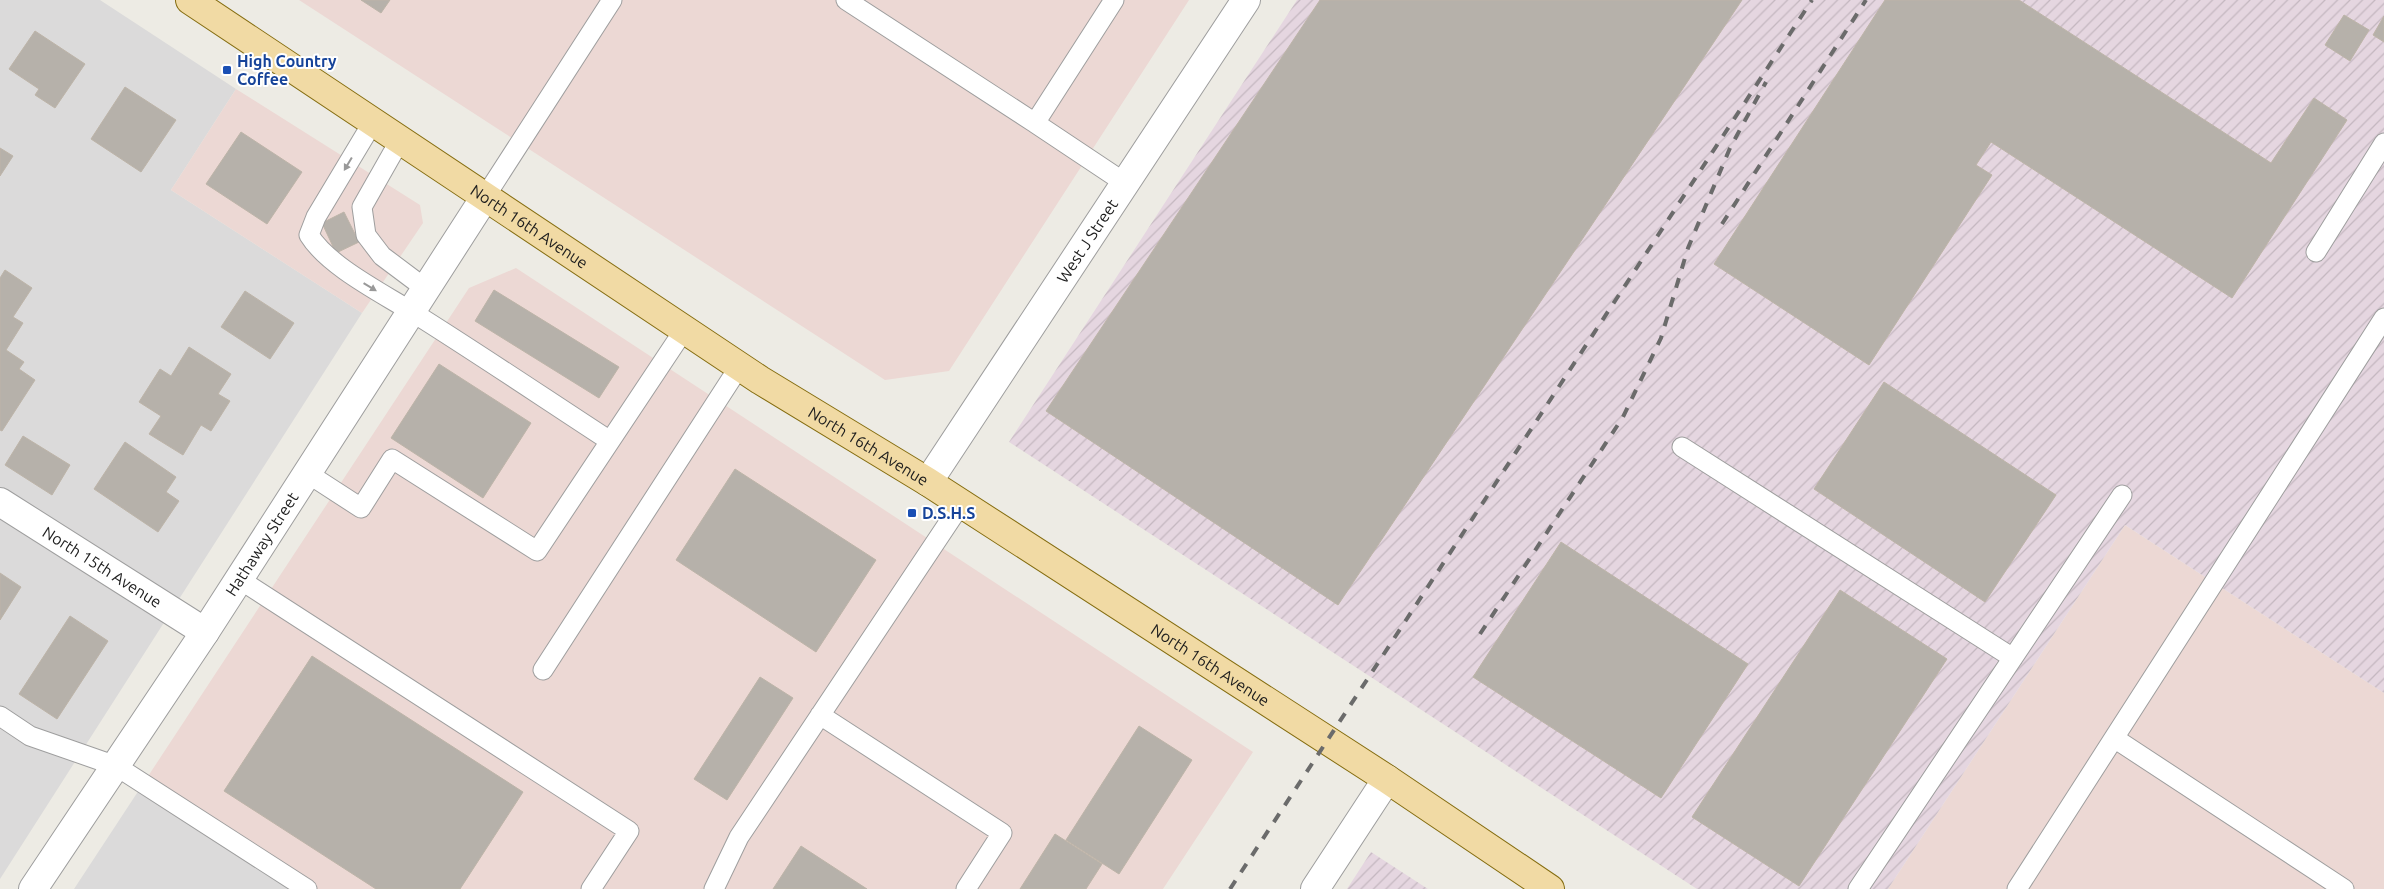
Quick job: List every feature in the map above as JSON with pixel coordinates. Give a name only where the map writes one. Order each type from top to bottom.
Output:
[{"type":"main road","name":"North 16th Avenue","points":[[190,0],[739,367],[928,482],[1386,779],[1550,889]]},
{"type":"street","name":"West J Street","points":[[928,482],[1246,0]]},
{"type":"street","name":"Hathaway Street","points":[[34,889],[205,632],[485,197]]},
{"type":"street","name":"North 15th Avenue","points":[[0,502],[205,632]]},
{"type":"street","points":[[1315,889],[1386,779]]},
{"type":"lane","points":[[485,197],[612,0]]},
{"type":"lane","points":[[846,0],[1125,183]]},
{"type":"lane","points":[[1035,123],[1114,0]]},
{"type":"lane","points":[[373,122],[316,217],[309,235],[315,245],[362,282],[610,441]]},
{"type":"lane","points":[[400,140],[362,207],[366,235],[382,256],[426,289]]},
{"type":"lane","points":[[2316,252],[2384,143]]},
{"type":"lane","points":[[2017,889],[2384,318]]},
{"type":"lane","points":[[307,473],[361,508],[392,459],[537,551],[684,330]]},
{"type":"lane","points":[[543,670],[739,367]]},
{"type":"lane","points":[[1682,447],[2012,658]]},
{"type":"lane","points":[[1858,889],[2122,495]]},
{"type":"lane","points":[[714,889],[739,837],[961,504]]},
{"type":"lane","points":[[239,579],[629,831],[591,889]]},
{"type":"lane","points":[[820,715],[1002,834],[966,889]]},
{"type":"lane","points":[[0,716],[30,736],[116,766],[307,889]]},
{"type":"lane","points":[[2114,738],[2344,889]]},
{"type":"shaded area","points":[[0,0],[100,0],[236,89],[171,190],[362,313],[0,879]]},
{"type":"shaded area","points":[[299,0],[1189,0],[949,371],[885,380]]},
{"type":"shaded area","points":[[1297,0],[2384,0],[2384,693],[2125,525],[1888,889],[1697,889],[1009,442]]},
{"type":"shaded area","points":[[236,89],[420,205],[423,223],[362,313],[171,190]]},
{"type":"shaded area","points":[[516,268],[1253,752],[1163,889],[290,889],[139,790],[469,288]]},
{"type":"shaded area","points":[[2125,525],[2384,693],[2384,889],[1888,889]]},
{"type":"shaded area","points":[[139,790],[290,889],[74,889]]},
{"type":"shaded area","points":[[1371,852],[1428,889],[1347,889]]},
{"type":"building","points":[[361,0],[390,0],[381,13]]},
{"type":"building","points":[[1320,0],[1742,0],[1338,605],[1046,411]]},
{"type":"building","points":[[1885,0],[2019,0],[2271,163],[2314,98],[2347,120],[2232,298],[1991,142],[1976,165],[1992,175],[1869,365],[1714,264]]},
{"type":"building","points":[[2344,15],[2369,30],[2350,61],[2325,45]]},
{"type":"building","points":[[2384,16],[2384,42],[2373,35]]},
{"type":"building","points":[[35,31],[85,64],[55,108],[35,95],[39,89],[9,69]]},
{"type":"building","points":[[125,87],[176,120],[141,172],[91,139]]},
{"type":"building","points":[[241,132],[302,172],[267,224],[206,184]]},
{"type":"building","points":[[0,148],[13,156],[0,176]]},
{"type":"building","points":[[344,212],[359,242],[336,253],[322,223]]},
{"type":"building","points":[[5,270],[32,288],[13,317],[23,323],[6,350],[24,362],[19,369],[35,380],[2,431],[0,430],[0,278]]},
{"type":"building","points":[[494,290],[619,367],[599,398],[475,321]]},
{"type":"building","points":[[245,291],[294,323],[270,359],[221,327]]},
{"type":"building","points":[[189,347],[231,374],[218,394],[230,401],[211,431],[201,425],[183,455],[149,434],[161,416],[139,402],[160,369],[171,376]]},
{"type":"building","points":[[439,364],[531,423],[483,498],[391,438]]},
{"type":"building","points":[[1884,382],[2056,495],[1985,602],[1814,489]]},
{"type":"building","points":[[23,436],[70,465],[52,495],[5,465]]},
{"type":"building","points":[[125,442],[176,477],[166,492],[179,501],[158,532],[94,489]]},
{"type":"building","points":[[735,469],[876,560],[816,652],[676,560]]},
{"type":"building","points":[[1561,542],[1748,664],[1661,798],[1473,677]]},
{"type":"building","points":[[0,573],[21,587],[0,620]]},
{"type":"building","points":[[1840,590],[1947,659],[1799,886],[1692,817]]},
{"type":"building","points":[[70,616],[108,641],[57,719],[19,694]]},
{"type":"building","points":[[312,656],[523,792],[460,889],[376,889],[224,791]]},
{"type":"building","points":[[760,677],[793,698],[727,800],[694,779]]},
{"type":"building","points":[[1139,726],[1192,760],[1119,874],[1066,840]]},
{"type":"building","points":[[1055,834],[1102,864],[1086,889],[1020,889]]},
{"type":"building","points":[[801,846],[867,889],[773,889]]},
{"type":"railway","points":[[1230,889],[1812,0]]},
{"type":"railway","points":[[1722,224],[1866,0]]},
{"type":"railway","points":[[1480,634],[1623,417],[1661,338],[1688,248],[1730,148],[1766,82]]},
{"type":"place","name":"High Country Coffee","points":[[227,70]]},
{"type":"place","name":"D.S.H.S","points":[[912,513]]}]
